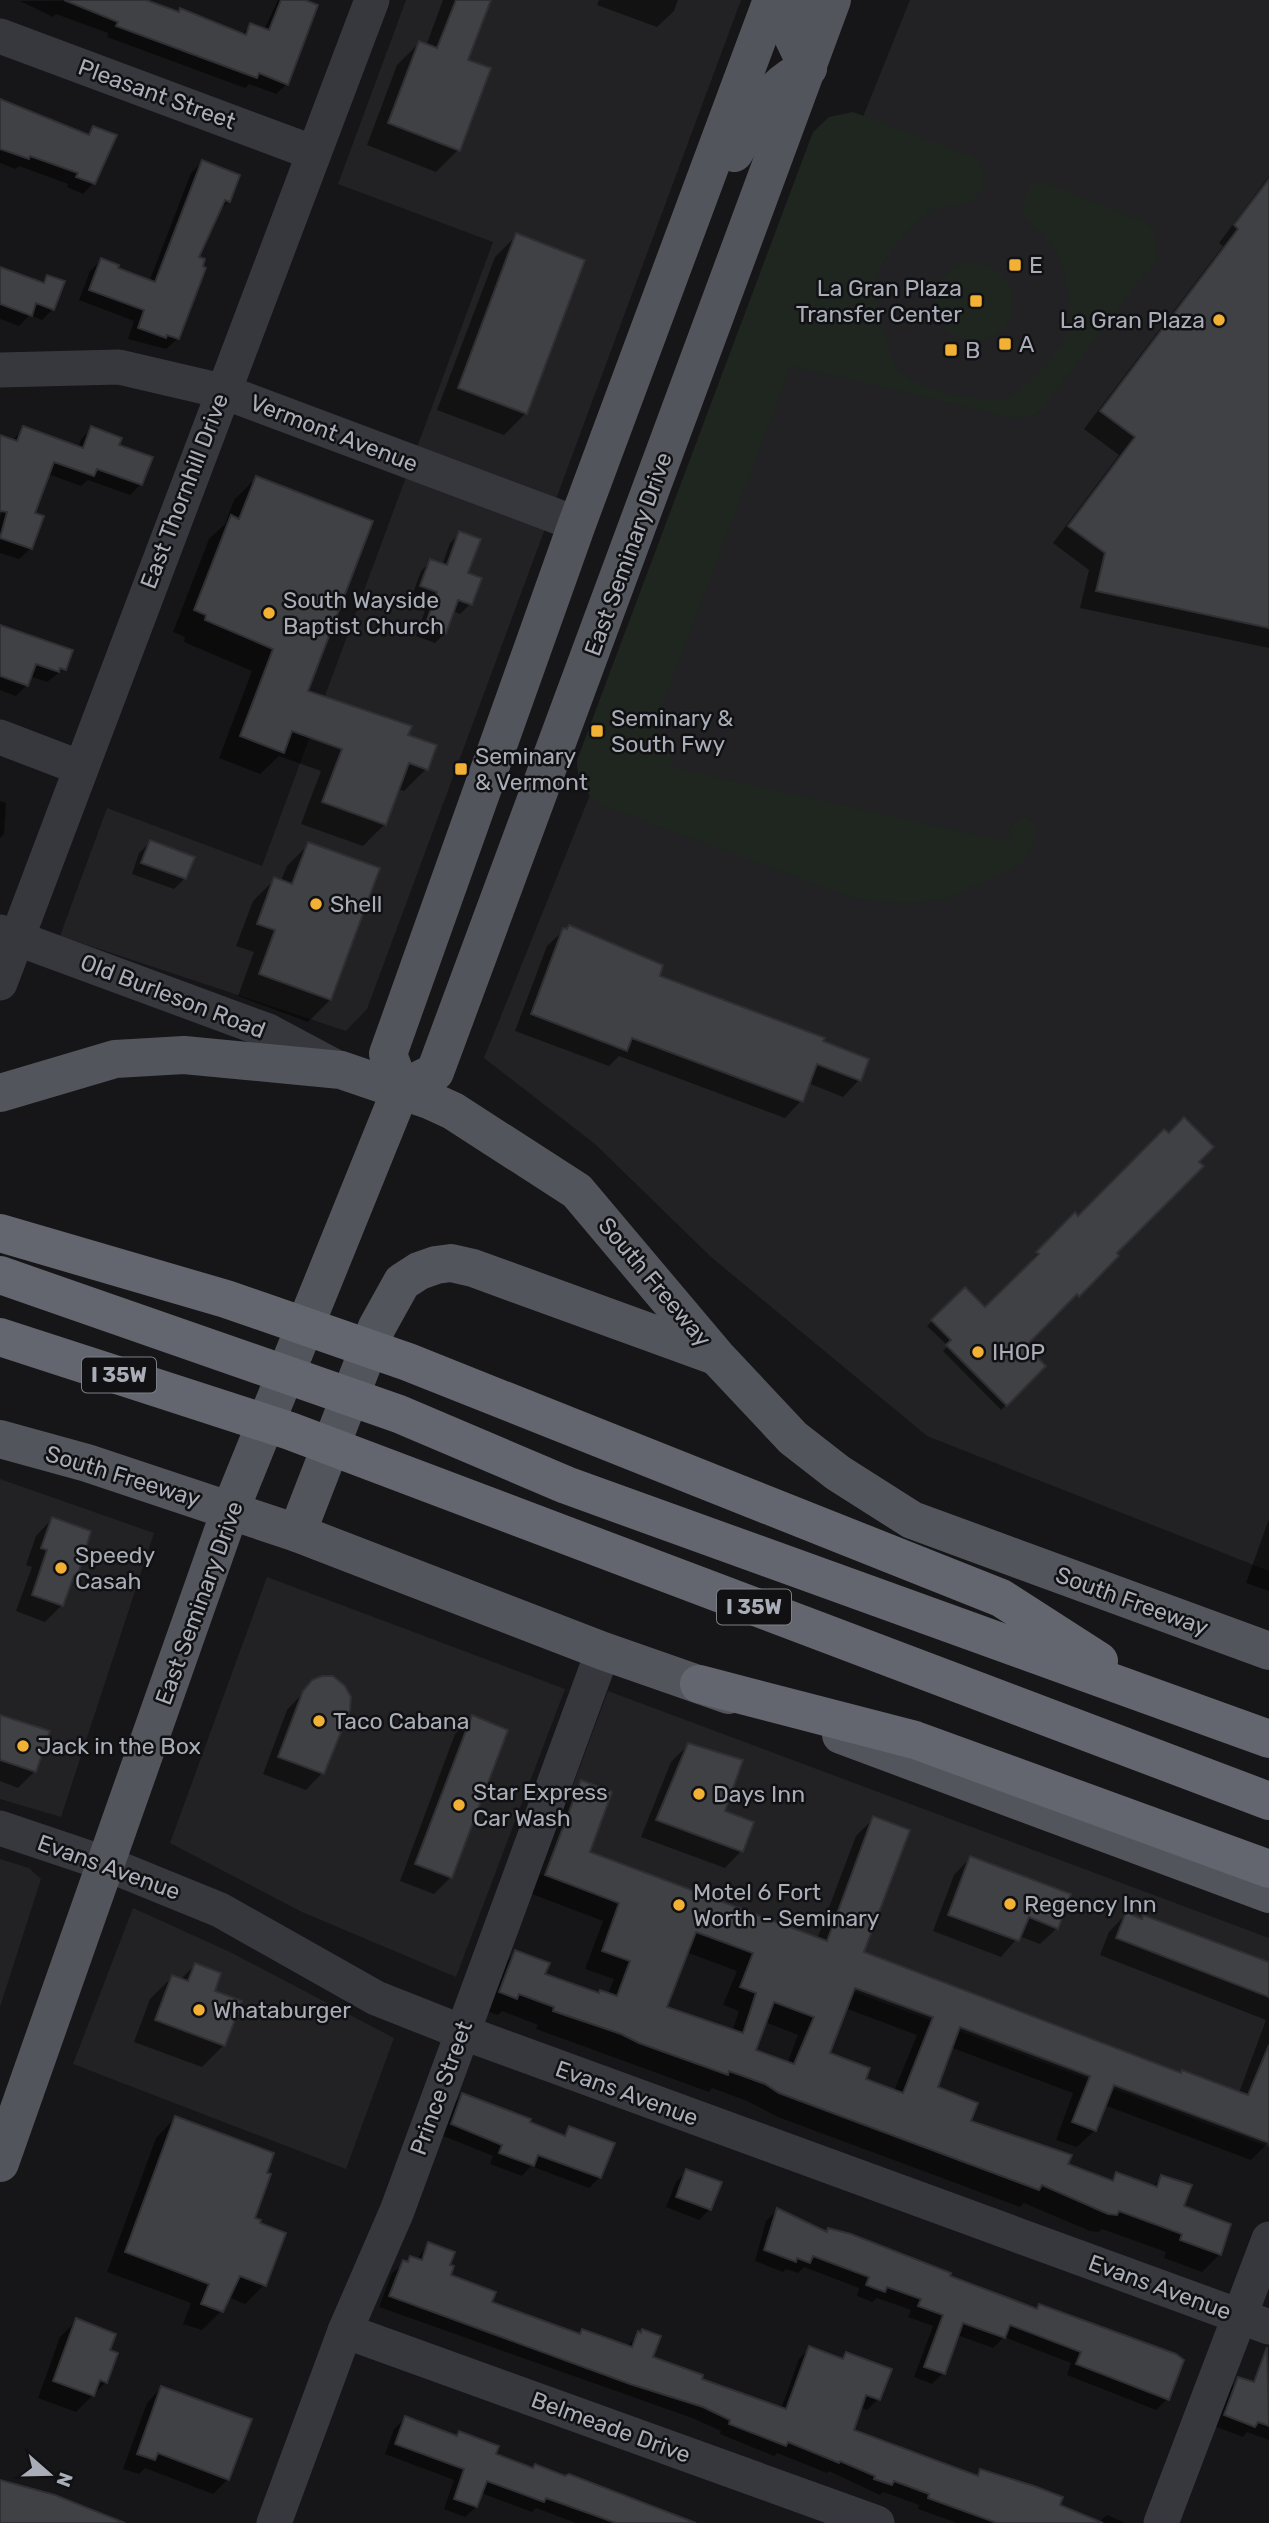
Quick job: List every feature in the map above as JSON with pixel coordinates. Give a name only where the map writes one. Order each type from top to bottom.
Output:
[{"type":"highway","points":[[0,1233],[226,1299],[408,1362],[988,1593],[1160,1699]]},
{"type":"highway","name":"I 35W","points":[[0,1275],[400,1414],[566,1485],[1269,1739]]},
{"type":"highway","name":"I 35W","points":[[0,1337],[290,1431],[1269,1801]]},
{"type":"highway","points":[[699,1684],[915,1740],[1269,1869]]},
{"type":"main road","points":[[401,1089],[388,1054],[577,524],[772,0]]},
{"type":"main road","points":[[685,236],[771,91],[788,77],[808,68],[791,33],[796,0]]},
{"type":"main road","name":"East Seminary Drive","points":[[0,2163],[237,1495],[401,1089],[435,1072],[832,0]]},
{"type":"main road","points":[[537,798],[525,780],[523,752],[553,657],[548,604]]},
{"type":"main road","name":"South Freeway","points":[[0,1093],[115,1059],[184,1055],[341,1070],[401,1089],[453,1111],[577,1191],[717,1357],[793,1438],[838,1473],[912,1520],[1269,1651]]},
{"type":"main road","points":[[302,1521],[377,1327],[402,1282],[419,1270],[451,1263],[496,1275],[717,1357]]},
{"type":"main road","name":"South Freeway","points":[[0,1439],[87,1463],[237,1495],[603,1651],[1269,1894]]},
{"type":"street","name":"East Thornhill Drive","points":[[0,983],[9,935],[81,768],[372,0]]},
{"type":"street","name":"Pleasant Street","points":[[0,36],[314,153]]},
{"type":"street","name":"Vermont Avenue","points":[[0,370],[119,367],[222,391],[577,524]]},
{"type":"street","points":[[0,737],[81,768]]},
{"type":"street","name":"Old Burleson Road","points":[[9,935],[268,1031],[341,1070]]},
{"type":"street","name":"Prince Street","points":[[274,2523],[345,2331],[397,2211],[603,1651]]},
{"type":"street","name":"Evans Avenue","points":[[0,1828],[107,1864],[220,1910],[376,1998],[462,2032],[1254,2321]]},
{"type":"street","points":[[1161,2523],[1254,2321],[1269,2239]]},
{"type":"street","name":"Belmeade Drive","points":[[345,2331],[877,2523]]},
{"type":"shaded area","points":[[406,0],[741,0],[367,1009],[346,1031],[60,936],[107,808],[262,866],[493,242],[338,184]]},
{"type":"shaded area","name":"La Gran Plaza","points":[[910,0],[1269,0],[1269,1571],[927,1436],[711,1257],[595,1144],[484,1058]]},
{"type":"shaded area","points":[[853,112],[973,157],[983,173],[983,186],[977,197],[966,203],[937,208],[926,214],[893,248],[877,278],[876,303],[892,357],[897,367],[916,382],[965,397],[996,400],[1006,398],[1039,372],[1065,339],[1069,329],[1070,302],[1064,272],[1047,238],[1025,216],[1024,204],[1031,186],[1042,182],[1143,221],[1153,230],[1158,257],[1042,409],[1031,417],[1013,418],[791,366],[655,724],[675,768],[1005,841],[1012,838],[1008,829],[1026,816],[1033,822],[1033,845],[1023,863],[947,899],[914,903],[875,902],[848,896],[601,805],[583,786],[577,767],[577,760],[813,132],[829,117]]},
{"type":"shaded area","points":[[974,263],[989,266],[1006,280],[1013,302],[1010,317],[996,334],[974,341],[959,338],[942,324],[935,302],[938,287],[952,270]]},
{"type":"shaded area","points":[[0,1479],[154,1533],[61,1817],[0,1799]]},
{"type":"shaded area","points":[[267,1577],[565,1689],[456,1977],[302,1912],[170,1843]]},
{"type":"shaded area","points":[[608,1691],[1269,1938],[1269,2147],[540,1874]]},
{"type":"shaded area","points":[[0,1859],[29,1868],[41,1879],[0,2007]]},
{"type":"shaded area","points":[[133,1908],[230,1952],[394,2038],[346,2169],[73,2064]]},
{"type":"building","points":[[64,0],[146,0],[179,12],[180,8],[246,35],[250,23],[269,30],[281,0],[305,0],[318,5],[288,85],[259,73],[257,78],[116,26],[118,22]]},
{"type":"building","points":[[456,0],[491,0],[468,60],[491,68],[460,151],[388,123],[419,41],[437,48]]},
{"type":"building","points":[[0,99],[89,135],[93,126],[117,135],[95,184],[76,177],[78,173],[30,156],[29,159],[0,149]]},
{"type":"building","points":[[202,160],[240,175],[230,202],[225,200],[199,257],[205,259],[203,266],[206,268],[179,339],[167,335],[166,338],[138,328],[144,310],[89,290],[101,258],[119,265],[118,268],[155,282]]},
{"type":"building","name":"La Gran Plaza","points":[[1269,179],[1269,628],[1096,591],[1105,553],[1068,526],[1135,437],[1100,411],[1238,229],[1234,225]]},
{"type":"building","points":[[516,233],[585,260],[527,414],[458,388]]},
{"type":"building","points":[[0,267],[44,283],[47,275],[65,281],[54,310],[36,303],[32,316],[0,304]]},
{"type":"building","points":[[23,426],[83,448],[91,426],[122,438],[119,445],[153,457],[142,485],[97,469],[94,476],[54,462],[35,513],[44,516],[32,549],[0,538],[7,512],[0,511],[0,435],[17,441]]},
{"type":"building","name":"South Wayside Baptist Church","points":[[256,476],[373,521],[308,691],[412,726],[408,735],[437,745],[428,770],[409,763],[386,825],[322,802],[342,749],[292,731],[284,753],[240,736],[273,649],[205,620],[206,615],[194,610],[231,515],[239,519]]},
{"type":"building","points":[[459,531],[481,539],[468,573],[482,578],[472,605],[458,600],[446,634],[425,626],[437,592],[420,586],[430,559],[447,565]]},
{"type":"building","points":[[0,625],[73,650],[66,670],[60,668],[59,672],[36,664],[28,686],[0,676]]},
{"type":"building","points":[[150,840],[195,857],[186,879],[141,863]]},
{"type":"building","name":"Shell","points":[[308,842],[380,868],[331,1000],[259,974],[275,930],[257,924],[274,877],[292,884]]},
{"type":"building","points":[[569,925],[663,965],[660,976],[825,1038],[823,1041],[869,1059],[861,1081],[817,1064],[803,1102],[632,1038],[627,1051],[531,1014],[563,928],[567,929]]},
{"type":"building","points":[[1184,1117],[1214,1147],[1199,1162],[1204,1166],[1117,1253],[1119,1256],[1079,1297],[1077,1294],[1026,1346],[1046,1366],[1007,1406],[946,1345],[951,1340],[931,1320],[965,1287],[985,1307],[1039,1254],[1036,1252],[1075,1212],[1078,1216],[1164,1129],[1169,1133]]},
{"type":"building","name":"Speedy Casah","points":[[52,1517],[91,1531],[77,1578],[74,1576],[63,1606],[32,1595],[47,1550],[41,1548]]},
{"type":"building","name":"Taco Cabana","points":[[333,1676],[345,1686],[351,1697],[350,1710],[324,1774],[278,1757],[303,1691],[312,1680]]},
{"type":"building","name":"Jack in the Box","points":[[0,1715],[50,1731],[36,1772],[0,1760]]},
{"type":"building","name":"Star Express Car Wash","points":[[472,1715],[508,1730],[452,1878],[415,1864]]},
{"type":"building","name":"Days Inn","points":[[688,1743],[743,1760],[725,1811],[754,1822],[743,1852],[656,1820]]},
{"type":"building","points":[[581,1780],[612,1792],[590,1852],[827,1941],[873,1816],[910,1830],[864,1952],[1181,2073],[1182,2070],[1248,2095],[1269,2045],[1269,2143],[1114,2085],[1096,2131],[1072,2122],[1090,2076],[960,2027],[938,2087],[978,2103],[971,2121],[1072,2155],[1068,2164],[1113,2181],[1116,2172],[1157,2187],[1161,2175],[1192,2185],[1184,2206],[1231,2224],[1221,2255],[1180,2240],[1182,2234],[1119,2211],[1117,2215],[1108,2214],[1042,2185],[1039,2190],[779,2093],[765,2084],[729,2071],[728,2075],[639,2043],[621,2034],[553,2011],[554,2007],[519,1994],[517,1999],[499,1992],[515,1950],[550,1963],[545,1974],[599,1993],[600,1990],[617,1996],[630,1961],[602,1951],[619,1903],[545,1875]],"holes":[[[696,1932],[753,1953],[740,1987],[756,1993],[743,2033],[667,2007]],[[855,1988],[933,2017],[903,2093],[866,2079],[870,2068],[830,2053]],[[774,2002],[814,2017],[794,2064],[756,2050]]]},
{"type":"building","name":"Regency Inn","points":[[970,1856],[1071,1894],[1058,1929],[1029,1917],[1019,1941],[948,1915]]},
{"type":"building","points":[[1126,1912],[1142,1919],[1143,1915],[1269,1962],[1269,1997],[1116,1938]]},
{"type":"building","name":"Whataburger","points":[[195,1963],[221,1973],[215,1991],[242,2001],[225,2046],[155,2020],[172,1975],[188,1981]]},
{"type":"building","points":[[462,2093],[531,2119],[530,2122],[565,2136],[569,2126],[615,2143],[601,2178],[538,2155],[534,2166],[499,2153],[502,2145],[451,2124]]},
{"type":"building","points":[[175,2116],[274,2153],[267,2173],[271,2174],[255,2218],[261,2220],[260,2223],[286,2233],[266,2286],[240,2276],[223,2312],[201,2304],[209,2284],[125,2252]]},
{"type":"building","points":[[686,2169],[722,2182],[711,2210],[676,2197]]},
{"type":"building","points":[[777,2208],[827,2232],[828,2228],[851,2234],[1037,2309],[1039,2304],[1176,2354],[1184,2360],[1169,2400],[1076,2364],[1081,2352],[1010,2325],[1005,2338],[963,2323],[945,2374],[924,2367],[943,2315],[918,2306],[921,2299],[887,2287],[885,2292],[866,2285],[869,2277],[813,2256],[810,2263],[797,2258],[796,2262],[764,2250]]},
{"type":"building","points":[[428,2242],[455,2252],[450,2265],[454,2266],[451,2275],[496,2292],[492,2302],[580,2334],[582,2329],[632,2347],[638,2331],[641,2333],[642,2329],[661,2336],[653,2357],[703,2375],[702,2379],[786,2409],[809,2346],[843,2359],[846,2352],[892,2369],[880,2400],[866,2395],[854,2430],[978,2476],[980,2469],[1034,2486],[1063,2497],[1060,2505],[1103,2523],[997,2523],[928,2498],[929,2494],[894,2481],[892,2485],[874,2479],[875,2476],[840,2461],[839,2463],[788,2442],[786,2446],[729,2424],[730,2420],[703,2407],[630,2384],[389,2296],[403,2260],[408,2262],[410,2256],[422,2260]]},
{"type":"building","points":[[76,2318],[116,2334],[110,2350],[118,2353],[107,2383],[100,2380],[94,2396],[53,2381]]},
{"type":"building","points":[[1267,2347],[1269,2426],[1258,2422],[1255,2427],[1224,2415],[1238,2377],[1254,2382]]},
{"type":"building","points":[[161,2386],[252,2419],[229,2480],[158,2453],[155,2460],[137,2454]]},
{"type":"building","points":[[405,2416],[457,2436],[459,2431],[499,2446],[496,2454],[533,2468],[535,2464],[565,2476],[569,2474],[696,2523],[616,2523],[546,2498],[544,2502],[487,2481],[477,2507],[454,2499],[464,2469],[395,2444]]},
{"type":"building","points":[[0,2480],[55,2495],[125,2523],[0,2523]]},
{"type":"place","name":"E","points":[[1015,265]]},
{"type":"place","name":"La Gran Plaza Transfer Center","points":[[976,301]]},
{"type":"place","name":"La Gran Plaza","points":[[1219,320]]},
{"type":"place","name":"A","points":[[1005,344]]},
{"type":"place","name":"B","points":[[951,350]]},
{"type":"place","name":"South Wayside Baptist Church","points":[[269,613]]},
{"type":"place","name":"Seminary & South Fwy","points":[[597,731]]},
{"type":"place","name":"Seminary & Vermont","points":[[461,769]]},
{"type":"place","name":"Shell","points":[[316,904]]},
{"type":"place","name":"IHOP","points":[[978,1352]]},
{"type":"place","name":"Speedy Casah","points":[[61,1568]]},
{"type":"place","name":"Taco Cabana","points":[[319,1721]]},
{"type":"place","name":"Jack in the Box","points":[[23,1746]]},
{"type":"place","name":"Days Inn","points":[[699,1794]]},
{"type":"place","name":"Star Express Car Wash","points":[[459,1805]]},
{"type":"place","name":"Regency Inn","points":[[1010,1904]]},
{"type":"place","name":"Motel 6 Fort Worth - Seminary","points":[[679,1905]]},
{"type":"place","name":"Whataburger","points":[[199,2010]]}]
